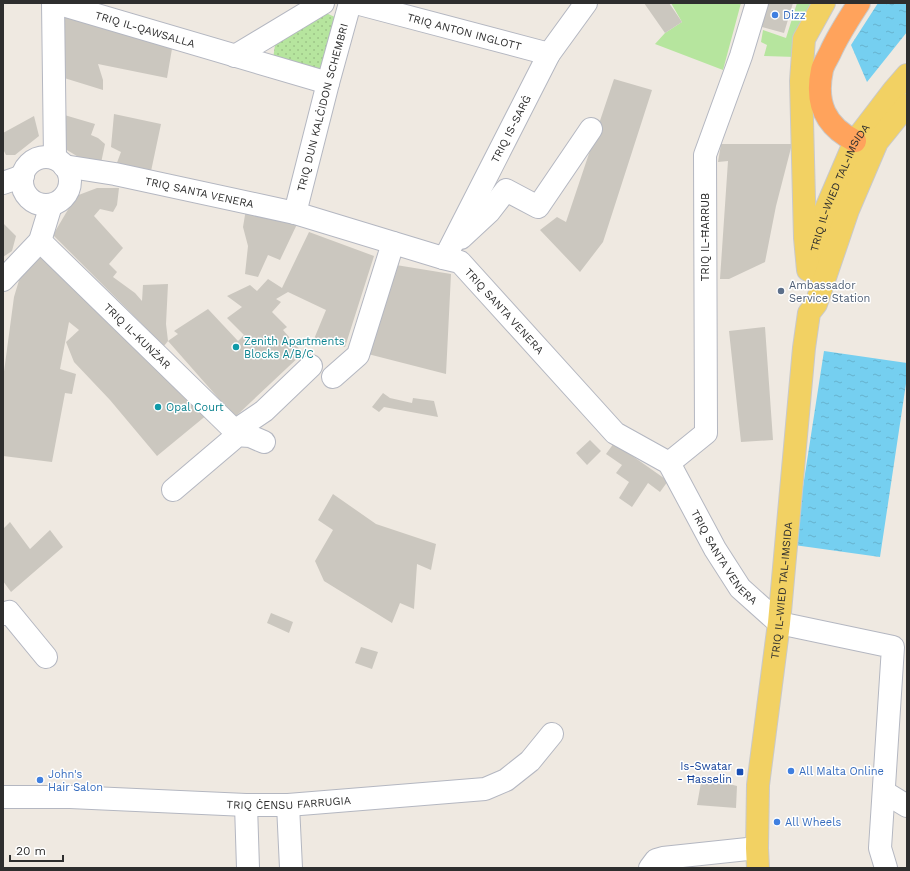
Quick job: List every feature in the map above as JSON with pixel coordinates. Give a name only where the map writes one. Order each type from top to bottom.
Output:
[{"type":"highway","points":[[855,141],[836,129],[828,120],[823,110],[820,92],[822,69],[840,31],[859,3]]},
{"type":"main road","points":[[808,270],[805,238],[801,81],[804,39],[824,3]]},
{"type":"main road","name":"TRIQ IL-WIED TAL-IMSIDA","points":[[758,858],[758,785],[779,623],[804,348],[809,313],[804,298],[808,270],[826,211],[855,141],[907,75]]},
{"type":"main road","name":"TRIQ IL-WIED TAL-IMSIDA","points":[[809,313],[816,304],[848,210],[877,142],[907,105]]},
{"type":"main road","points":[[742,868],[758,858]]},
{"type":"street","name":"TRIQ IL-QAWSALLA","points":[[55,3],[328,83]]},
{"type":"street","points":[[13,180],[23,184],[25,192],[29,198],[36,203],[43,205],[51,205],[58,202],[64,198],[68,191],[63,169],[55,3]]},
{"type":"street","points":[[235,56],[323,3]]},
{"type":"street","name":"TRIQ DUN KALĊIDON SCHEMBRI","points":[[295,213],[350,3]]},
{"type":"street","name":"TRIQ ANTON INGLOTT","points":[[356,3],[548,54]]},
{"type":"street","name":"TRIQ IS-SARĠ","points":[[446,254],[548,54],[586,3]]},
{"type":"street","name":"TRIQ IL-ĦARRUB","points":[[669,463],[706,432],[705,155],[757,3]]},
{"type":"street","points":[[446,254],[489,212],[506,190],[538,207],[591,129]]},
{"type":"street","name":"TRIQ SANTA VENERA","points":[[13,180],[31,164],[44,158],[63,169],[115,174],[295,213],[393,243],[446,254],[460,262],[615,433],[669,463],[715,550],[740,588],[779,623]]},
{"type":"street","points":[[3,280],[40,241],[51,205]]},
{"type":"street","name":"TRIQ IL-KUNŻAR","points":[[40,241],[229,424],[233,434]]},
{"type":"street","points":[[334,377],[358,355],[393,243]]},
{"type":"street","points":[[173,490],[233,439],[233,434],[264,411],[311,366]]},
{"type":"street","points":[[233,434],[250,436],[264,442]]},
{"type":"street","points":[[3,614],[9,612],[46,657]]},
{"type":"street","points":[[779,623],[893,647],[880,848],[886,868]]},
{"type":"street","name":"TRIQ ĊENSU FARRUGIA","points":[[3,797],[70,797],[246,805],[288,804],[484,789],[506,780],[530,761],[552,734]]},
{"type":"street","points":[[884,792],[907,806]]},
{"type":"street","points":[[288,804],[291,868]]},
{"type":"street","points":[[246,805],[248,868]]},
{"type":"street","points":[[650,868],[656,860],[663,858],[758,858]]},
{"type":"green space","points":[[671,3],[741,3],[723,70],[655,44],[665,33],[682,22]]},
{"type":"green space","points":[[797,3],[819,3],[796,57],[764,56],[767,45],[761,42],[763,30],[786,38]]},
{"type":"green space","points":[[326,13],[337,18],[321,73],[273,59],[275,45]]},
{"type":"water","points":[[878,3],[907,3],[907,32],[867,82],[851,45]]},
{"type":"water","points":[[824,351],[907,363],[907,377],[880,557],[794,545]]},
{"type":"building","points":[[644,3],[669,3],[682,22],[665,33]]},
{"type":"building","name":"Dizz","points":[[764,3],[793,3],[784,33],[758,26]]},
{"type":"building","points":[[70,10],[173,43],[167,78],[98,64],[103,80],[103,90],[61,77],[59,21]]},
{"type":"building","points":[[614,79],[652,90],[603,242],[580,272],[540,230],[557,217],[566,222]]},
{"type":"building","points":[[61,114],[95,124],[91,135],[98,138],[105,144],[101,163],[85,161],[62,147]]},
{"type":"building","points":[[114,114],[161,124],[150,176],[115,168],[121,152],[111,147]]},
{"type":"building","points":[[34,116],[39,136],[15,155],[6,155],[3,149],[3,133]]},
{"type":"building","points":[[721,144],[792,144],[776,206],[765,262],[729,279],[720,279],[728,161],[718,162]]},
{"type":"building","points":[[97,188],[119,188],[117,205],[113,212],[100,209],[94,216],[123,248],[109,264],[117,272],[113,277],[135,293],[142,301],[143,285],[168,284],[166,324],[168,341],[164,346],[53,235],[76,196]]},
{"type":"building","points":[[246,209],[299,220],[280,260],[268,255],[258,277],[245,274],[248,246],[243,227]]},
{"type":"building","points":[[3,223],[16,236],[12,251],[3,257]]},
{"type":"building","name":"Zenith Apartments Blocks A/B/C","points":[[309,232],[374,256],[345,347],[314,339],[326,310],[288,292],[276,299],[281,302],[272,312],[287,327],[283,330],[303,353],[235,417],[168,341],[178,334],[174,331],[208,309],[238,341],[244,335],[227,318],[242,307],[227,296],[250,285],[257,291],[268,279],[282,288]]},
{"type":"building","points":[[40,251],[208,414],[157,456],[110,400],[74,362],[66,342],[79,330],[69,322],[60,369],[76,374],[72,394],[65,393],[52,462],[3,456],[3,379],[14,297],[20,277]]},
{"type":"building","points":[[390,264],[451,274],[446,374],[364,353]]},
{"type":"building","points":[[765,327],[773,440],[741,442],[729,331]]},
{"type":"building","points":[[383,393],[390,398],[412,403],[413,398],[434,401],[438,417],[384,407],[379,412],[372,407]]},
{"type":"building","points":[[590,440],[601,451],[587,465],[576,453]]},
{"type":"building","points":[[614,443],[668,481],[660,492],[648,483],[632,507],[619,498],[629,482],[616,473],[622,465],[606,454]]},
{"type":"building","points":[[333,494],[376,524],[436,544],[431,570],[417,564],[414,609],[400,603],[392,623],[324,581],[315,561],[333,530],[318,520]]},
{"type":"building","points":[[10,522],[30,549],[50,530],[63,547],[11,592],[3,581],[3,529]]},
{"type":"building","points":[[271,613],[293,622],[289,633],[267,623]]},
{"type":"building","points":[[361,647],[378,652],[372,669],[355,663]]},
{"type":"building","points":[[702,777],[737,786],[736,808],[697,805]]},
{"type":"place","name":"Dizz","points":[[775,15]]},
{"type":"place","name":"Ambassador Service Station","points":[[781,291]]},
{"type":"place","name":"Zenith Apartments Blocks A/B/C","points":[[236,347]]},
{"type":"place","name":"Opal Court","points":[[158,407]]},
{"type":"place","name":"All Malta Online","points":[[791,771]]},
{"type":"place","name":"Is-Swatar - Ħasselin","points":[[740,772]]},
{"type":"place","name":"John's Hair Salon","points":[[40,780]]},
{"type":"place","name":"All Wheels","points":[[777,822]]}]
